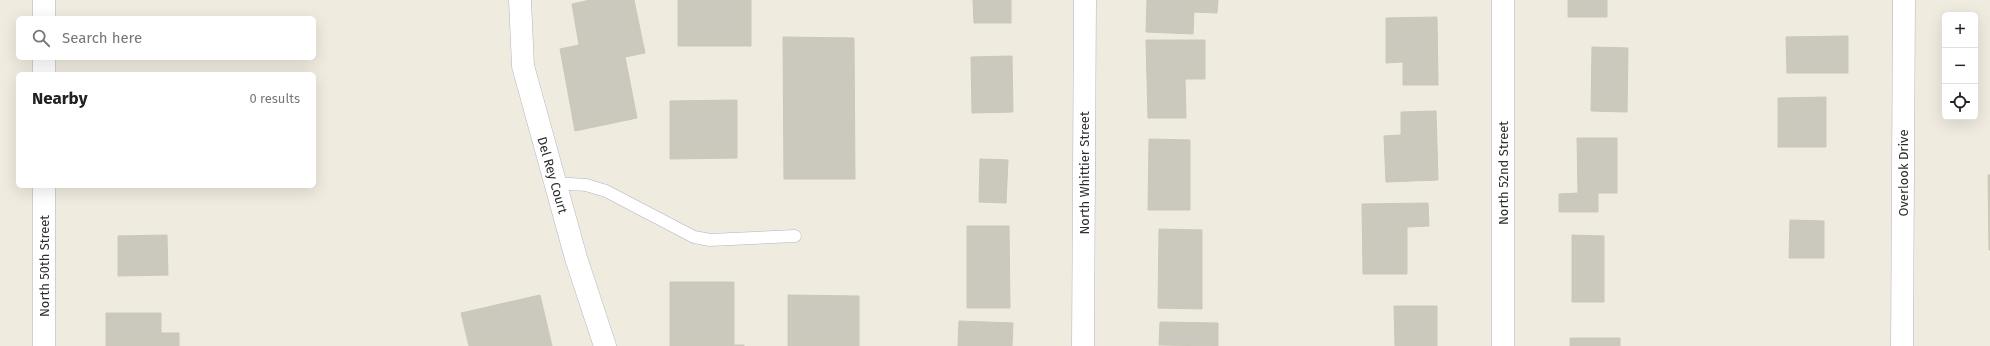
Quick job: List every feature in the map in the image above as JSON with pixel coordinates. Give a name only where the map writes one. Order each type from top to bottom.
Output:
[{"type":"street","points":[[44,0],[44,16]]},
{"type":"street","name":"Del Rey Court","points":[[520,0],[522,66],[576,258],[606,346]]},
{"type":"street","name":"North Whittier Street","points":[[1083,346],[1086,0]]},
{"type":"street","name":"North 52nd Street","points":[[1503,0],[1503,346]]},
{"type":"street","name":"Overlook Drive","points":[[1902,346],[1904,0]]},
{"type":"street","points":[[44,60],[44,72]]},
{"type":"street","name":"North 50th Street","points":[[44,188],[44,346]]},
{"type":"lane","points":[[555,183],[586,185],[606,191],[694,237],[710,240],[795,236]]},
{"type":"building","points":[[590,0],[634,0],[645,53],[625,57],[637,118],[575,131],[560,49],[579,45],[572,4]]},
{"type":"building","points":[[678,0],[751,0],[751,46],[678,46]]},
{"type":"building","points":[[973,0],[1011,0],[1011,23],[974,23]]},
{"type":"building","points":[[1147,0],[1218,0],[1217,13],[1194,12],[1193,34],[1146,32]]},
{"type":"building","points":[[1568,0],[1607,0],[1607,17],[1568,17]]},
{"type":"building","points":[[1437,17],[1438,85],[1403,85],[1403,62],[1386,63],[1386,18]]},
{"type":"building","points":[[1848,36],[1848,73],[1787,73],[1786,37]]},
{"type":"building","points":[[783,37],[854,38],[855,179],[784,179]]},
{"type":"building","points":[[1146,40],[1205,40],[1205,79],[1185,79],[1186,118],[1148,118]]},
{"type":"building","points":[[1592,47],[1628,48],[1627,112],[1591,111]]},
{"type":"building","points":[[1012,56],[1013,112],[972,113],[971,57]]},
{"type":"building","points":[[1826,97],[1826,147],[1778,147],[1778,98]]},
{"type":"building","points":[[737,100],[737,158],[670,159],[670,101]]},
{"type":"building","points":[[1436,111],[1438,180],[1386,182],[1384,136],[1401,135],[1401,112]]},
{"type":"building","points":[[1577,138],[1617,138],[1617,193],[1598,193],[1598,212],[1559,212],[1559,194],[1578,193]]},
{"type":"building","points":[[1149,139],[1190,140],[1190,210],[1148,210]]},
{"type":"building","points":[[980,159],[1008,160],[1006,203],[979,202]]},
{"type":"building","points":[[1988,175],[1990,175],[1990,250],[1989,250]]},
{"type":"building","points":[[1428,203],[1429,226],[1407,227],[1407,274],[1363,274],[1362,204]]},
{"type":"building","points":[[1790,220],[1824,221],[1824,258],[1789,258]]},
{"type":"building","points":[[967,226],[1009,226],[1010,308],[967,308]]},
{"type":"building","points":[[1159,229],[1202,230],[1202,309],[1158,308]]},
{"type":"building","points":[[167,235],[168,275],[118,276],[118,236]]},
{"type":"building","points":[[1572,235],[1604,236],[1604,302],[1572,302]]},
{"type":"building","points":[[670,282],[734,282],[734,345],[744,346],[670,346]]},
{"type":"building","points":[[540,295],[552,346],[469,346],[461,313]]},
{"type":"building","points":[[788,295],[859,296],[859,346],[788,346]]},
{"type":"building","points":[[1394,306],[1437,306],[1437,346],[1395,346]]},
{"type":"building","points":[[106,313],[161,313],[161,333],[179,333],[179,346],[106,346]]},
{"type":"building","points":[[959,321],[1013,323],[1012,346],[958,346]]},
{"type":"building","points":[[1160,322],[1218,323],[1218,346],[1159,345]]},
{"type":"building","points":[[1570,338],[1620,338],[1620,346],[1570,346]]}]
